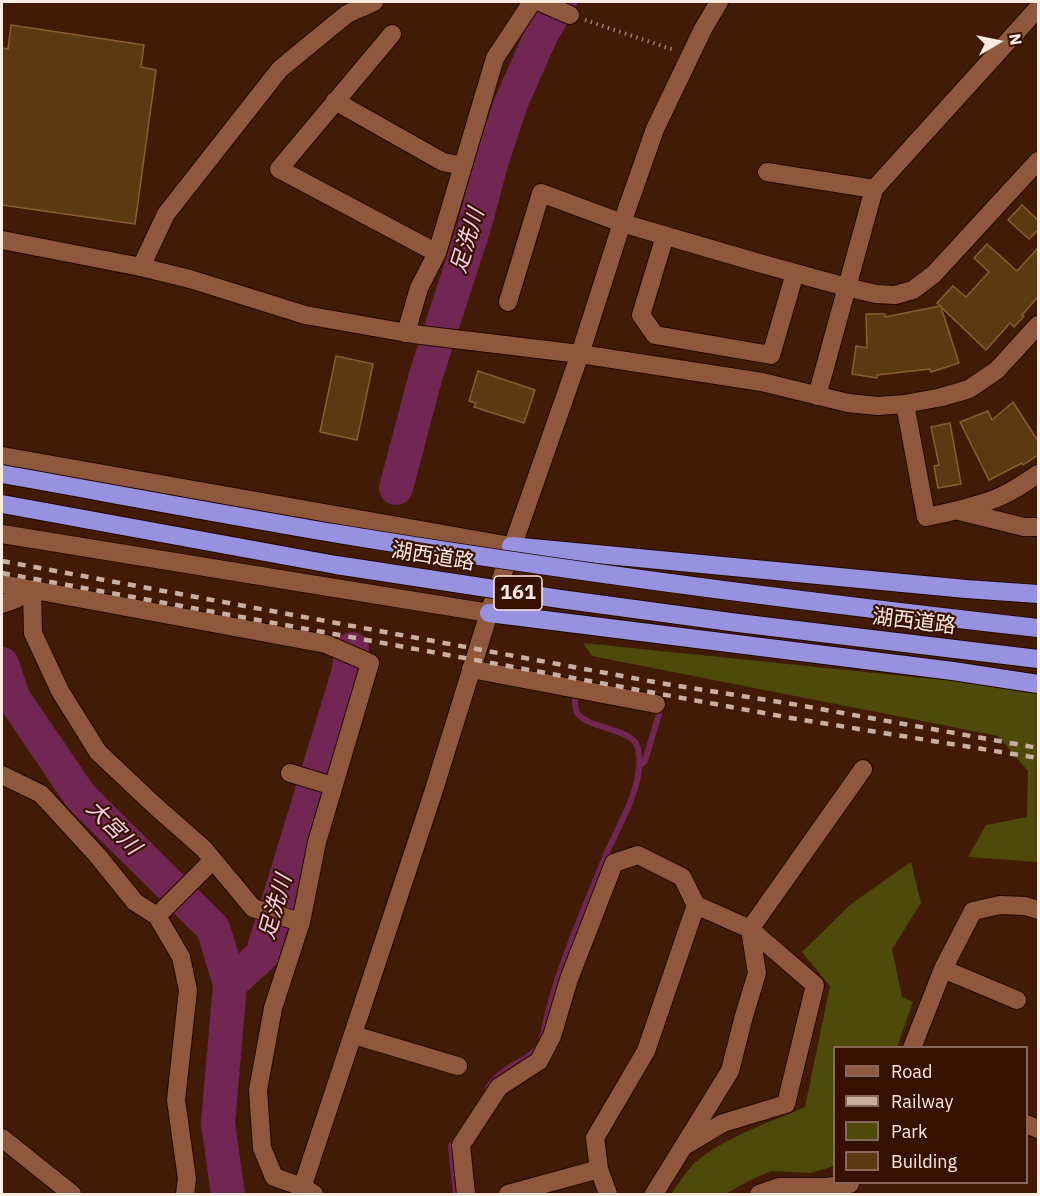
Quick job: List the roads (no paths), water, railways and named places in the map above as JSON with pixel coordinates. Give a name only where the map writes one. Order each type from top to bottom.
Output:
[{"type":"highway","name":"湖西道路","points":[[2,474],[340,534],[562,568],[745,594],[1038,627]]},
{"type":"highway","name":"湖西道路","points":[[2,504],[336,565],[560,599],[1038,659]]},
{"type":"highway","points":[[511,546],[1038,594]]},
{"type":"highway","points":[[489,614],[953,671],[1038,684]]},
{"type":"street","points":[[141,267],[166,214],[280,69],[347,14],[374,2]]},
{"type":"street","points":[[410,334],[419,288],[437,253],[495,58],[538,2],[570,15]]},
{"type":"street","points":[[2,584],[326,644],[370,663],[317,842],[300,922],[273,1008],[258,1090],[262,1148],[274,1177],[306,1192],[511,546],[580,354],[622,223],[655,129],[703,29],[719,2]]},
{"type":"street","points":[[817,396],[874,189],[1038,8]]},
{"type":"street","points":[[392,34],[279,169],[437,253]]},
{"type":"street","points":[[335,101],[443,162],[463,166]]},
{"type":"street","points":[[508,302],[541,193],[622,223],[665,236],[846,287],[876,294],[895,295],[913,290],[934,274],[1038,161]]},
{"type":"street","points":[[767,172],[874,189]]},
{"type":"street","points":[[665,236],[641,315],[655,335],[771,356],[795,273]]},
{"type":"street","points":[[2,240],[190,279],[305,315],[410,334],[580,354],[762,382],[848,403],[878,406],[905,404],[969,389],[997,370],[1038,325]]},
{"type":"street","points":[[905,404],[926,517],[957,511],[991,500],[1015,489],[1038,474]]},
{"type":"street","points":[[2,456],[511,546]]},
{"type":"street","points":[[957,511],[1024,527],[1038,527]]},
{"type":"street","points":[[2,534],[489,614]]},
{"type":"street","points":[[9,602],[32,590]]},
{"type":"street","points":[[32,590],[33,633],[60,691],[98,752],[204,849],[253,908],[300,922]]},
{"type":"street","points":[[471,669],[656,704]]},
{"type":"street","points":[[654,1194],[730,1071],[757,973],[750,929],[864,769]]},
{"type":"street","points":[[290,773],[333,786]]},
{"type":"street","points":[[2,775],[41,794],[97,855],[135,902],[157,915],[181,957],[188,990],[176,1100],[187,1179],[185,1194]]},
{"type":"street","points":[[466,1194],[461,1144],[499,1087],[539,1061],[552,1036],[568,979],[614,863],[638,855],[682,877],[696,905],[750,929],[815,985],[786,1104],[723,1123],[684,1146]]},
{"type":"street","points":[[157,915],[213,861]]},
{"type":"street","points":[[608,1194],[599,1169],[596,1138],[646,1051],[696,905]]},
{"type":"street","points":[[912,1046],[943,969],[973,911],[999,905],[1025,906],[1038,910]]},
{"type":"street","points":[[943,969],[1017,1000]]},
{"type":"street","points":[[354,1035],[458,1066]]},
{"type":"street","points":[[2,1138],[72,1194]]},
{"type":"street","points":[[508,1194],[599,1169]]},
{"type":"street","points":[[759,1194],[779,1187],[854,1187]]},
{"type":"waterway","name":"足洗川","points":[[396,488],[426,375],[511,103],[541,35],[560,2]]},
{"type":"waterway","name":"足洗川","points":[[228,1194],[218,1123],[230,984],[262,955],[348,674],[352,649]]},
{"type":"waterway","name":"大宮川","points":[[2,664],[13,697],[80,796],[213,928],[230,984]]},
{"type":"waterway","points":[[542,1039],[561,970],[605,857],[635,790],[638,776],[638,749],[635,742],[620,732],[583,719],[576,711],[575,700]]},
{"type":"waterway","points":[[639,767],[645,761],[659,714]]},
{"type":"waterway","points":[[488,1088],[505,1070],[538,1048]]},
{"type":"waterway","points":[[456,1140],[451,1146],[456,1194]]},
{"type":"railway","points":[[2,561],[660,683],[1038,748]]},
{"type":"railway","points":[[2,573],[791,718],[1038,758]]}]
